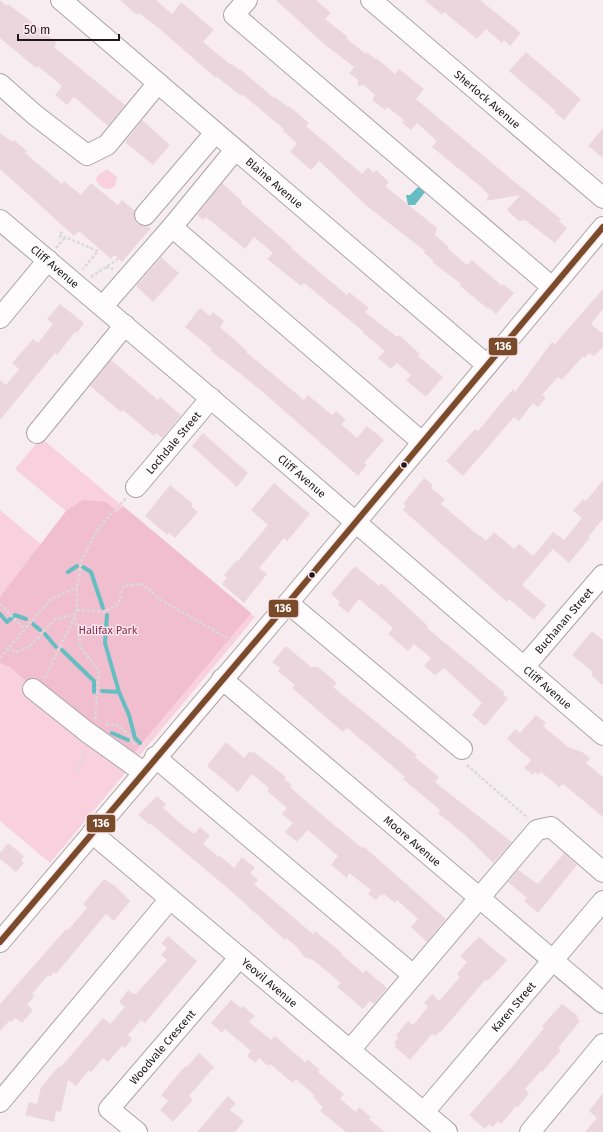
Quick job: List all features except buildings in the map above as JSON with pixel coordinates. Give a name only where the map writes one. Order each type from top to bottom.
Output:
[{"type":"street","name":"Blaine Avenue","points":[[61,0],[487,365]]},
{"type":"street","points":[[247,0],[234,15],[552,287]]},
{"type":"street","name":"Sherlock Avenue","points":[[371,0],[603,198]]},
{"type":"street","points":[[0,84],[35,115],[87,155],[107,145],[158,83]]},
{"type":"street","points":[[145,215],[215,132]]},
{"type":"street","points":[[103,306],[172,227],[235,150]]},
{"type":"street","name":"Cliff Avenue","points":[[0,220],[52,254],[103,306],[603,735]]},
{"type":"street","points":[[0,942],[143,772],[147,753],[222,679],[288,603],[603,226]]},
{"type":"street","points":[[172,227],[422,442]]},
{"type":"street","points":[[0,318],[52,254]]},
{"type":"street","points":[[37,432],[125,325]]},
{"type":"street","name":"Lochdale Street","points":[[136,487],[210,398]]},
{"type":"street","name":"Buchanan Street","points":[[524,667],[600,584]]},
{"type":"street","points":[[288,603],[462,749]]},
{"type":"street","name":"Moore Avenue","points":[[222,679],[479,898],[554,959],[603,1003]]},
{"type":"street","points":[[35,691],[86,732],[143,772]]},
{"type":"street","points":[[147,753],[413,975]]},
{"type":"street","points":[[350,1050],[537,830],[552,828],[603,872]]},
{"type":"street","name":"Yeovil Avenue","points":[[92,833],[447,1132]]},
{"type":"street","points":[[0,1102],[170,899]]},
{"type":"street","name":"Karen Street","points":[[424,1112],[603,901]]},
{"type":"street","name":"Woodvale Crescent","points":[[137,1132],[109,1109],[239,958]]},
{"type":"street","points":[[530,1132],[603,1044]]},
{"type":"path","points":[[63,231],[59,235],[64,239]]},
{"type":"path","points":[[52,254],[65,237],[98,251],[82,270]]},
{"type":"path","points":[[90,277],[118,259]]},
{"type":"path","points":[[35,691],[53,664],[77,610],[77,587],[82,559],[98,529],[136,487]]},
{"type":"path","points":[[77,610],[104,612],[118,605],[123,586],[142,584],[161,600],[236,643]]},
{"type":"path","points":[[0,658],[50,600],[77,587]]},
{"type":"path","points":[[0,604],[24,629]]},
{"type":"path","points":[[7,649],[17,652],[29,647],[55,619],[75,615]]},
{"type":"path","points":[[75,615],[81,648],[99,671],[94,723]]},
{"type":"path","points":[[100,726],[114,724],[122,727],[147,753]]},
{"type":"path","points":[[462,749],[456,756],[535,824],[537,830]]},
{"type":"green space","points":[[107,169],[117,177],[115,186],[109,189],[102,187],[96,180],[97,176]]},
{"type":"green space","name":"Halifax Park","points":[[41,438],[255,617],[50,863],[0,821],[0,510],[43,546],[66,511],[15,469]]},
{"type":"green space","name":"Halifax Park","points":[[83,500],[106,502],[118,512],[123,506],[251,613],[132,755],[39,692],[10,667],[0,663],[0,597],[66,511]]},
{"type":"water","points":[[418,187],[425,192],[415,205],[408,205],[406,195],[410,195]]},
{"type":"waterway","points":[[68,572],[77,566]]},
{"type":"waterway","points":[[83,567],[91,572],[103,608]]},
{"type":"waterway","points":[[0,614],[7,622],[15,615],[26,619]]},
{"type":"waterway","points":[[107,615],[105,643],[119,692]]},
{"type":"waterway","points":[[33,624],[40,630]]},
{"type":"waterway","points":[[45,634],[56,647]]},
{"type":"waterway","points":[[62,650],[94,681],[94,692]]},
{"type":"waterway","points":[[102,691],[119,692],[129,715],[135,738],[140,743]]},
{"type":"waterway","points":[[112,733],[128,740]]},
{"type":"transit line","name":"136","points":[[0,942],[288,603],[603,227]]}]
